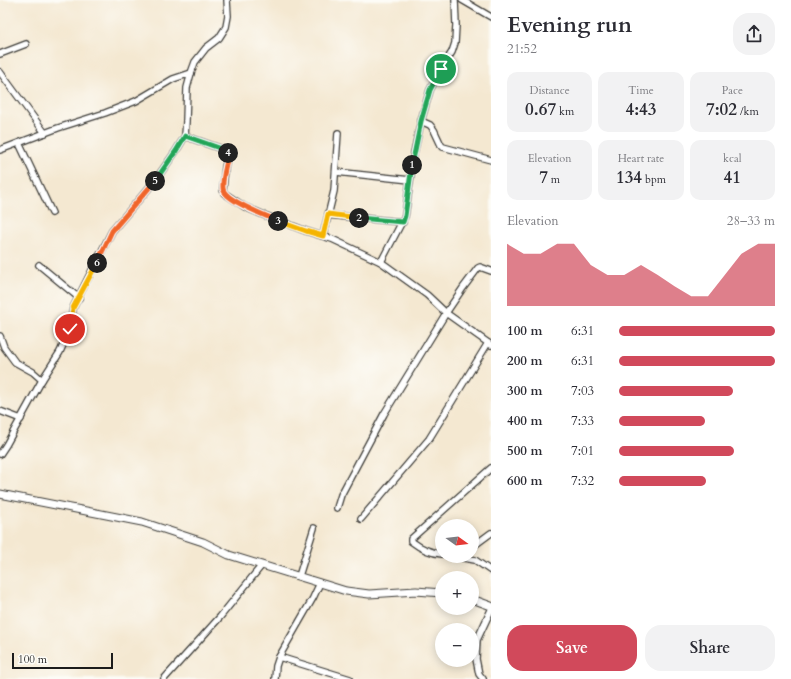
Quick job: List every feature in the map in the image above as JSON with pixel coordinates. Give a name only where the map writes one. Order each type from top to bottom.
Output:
[{"type":"street","points":[[0,454],[42,380],[60,352],[70,329],[73,308],[112,231],[154,182],[185,136],[187,88],[190,73],[195,62],[206,48],[219,38],[226,27],[228,16],[227,0]]},
{"type":"street","points":[[381,262],[405,216],[414,152],[430,90],[452,52],[455,43],[455,0]]},
{"type":"street","points":[[462,0],[491,17]]},
{"type":"street","points":[[0,54],[26,44]]},
{"type":"street","points":[[0,72],[45,133]]},
{"type":"street","points":[[0,150],[136,101],[173,79],[190,73]]},
{"type":"street","points":[[421,121],[430,125],[443,147],[491,160]]},
{"type":"street","points":[[323,236],[334,191],[338,133]]},
{"type":"street","points":[[185,136],[225,150],[228,153],[222,188],[224,193],[230,198],[244,207],[264,216],[306,231],[332,238],[381,262],[427,295],[446,313],[490,344],[429,439],[361,519]]},
{"type":"street","points":[[19,143],[52,212]]},
{"type":"street","points":[[336,172],[410,180]]},
{"type":"street","points":[[328,214],[403,222]]},
{"type":"street","points":[[39,265],[79,298]]},
{"type":"street","points":[[337,508],[341,495],[384,414],[446,313],[480,266],[491,271]]},
{"type":"street","points":[[0,336],[4,347],[15,362],[33,372],[42,380]]},
{"type":"street","points":[[0,411],[21,419]]},
{"type":"street","points":[[435,553],[416,544],[411,540],[411,538],[491,468]]},
{"type":"street","points":[[0,494],[142,522],[202,542],[229,555],[346,591],[369,594],[416,591],[435,592]]},
{"type":"street","points":[[299,576],[314,528]]},
{"type":"street","points":[[479,542],[491,533]]},
{"type":"street","points":[[479,563],[491,570]]},
{"type":"street","points":[[164,679],[220,617],[262,565]]},
{"type":"street","points":[[275,679],[276,666],[279,657],[320,583]]},
{"type":"street","points":[[479,602],[491,606]]},
{"type":"street","points":[[483,679],[479,674],[476,659],[477,640],[491,610]]},
{"type":"street","points":[[279,657],[350,679]]},
{"type":"route","points":[[70,329],[73,308],[112,231],[154,182],[185,136],[225,150],[228,153],[222,188],[224,193],[244,207],[264,216],[323,236],[328,214],[403,222],[414,152],[421,121],[430,90],[441,69]]}]
